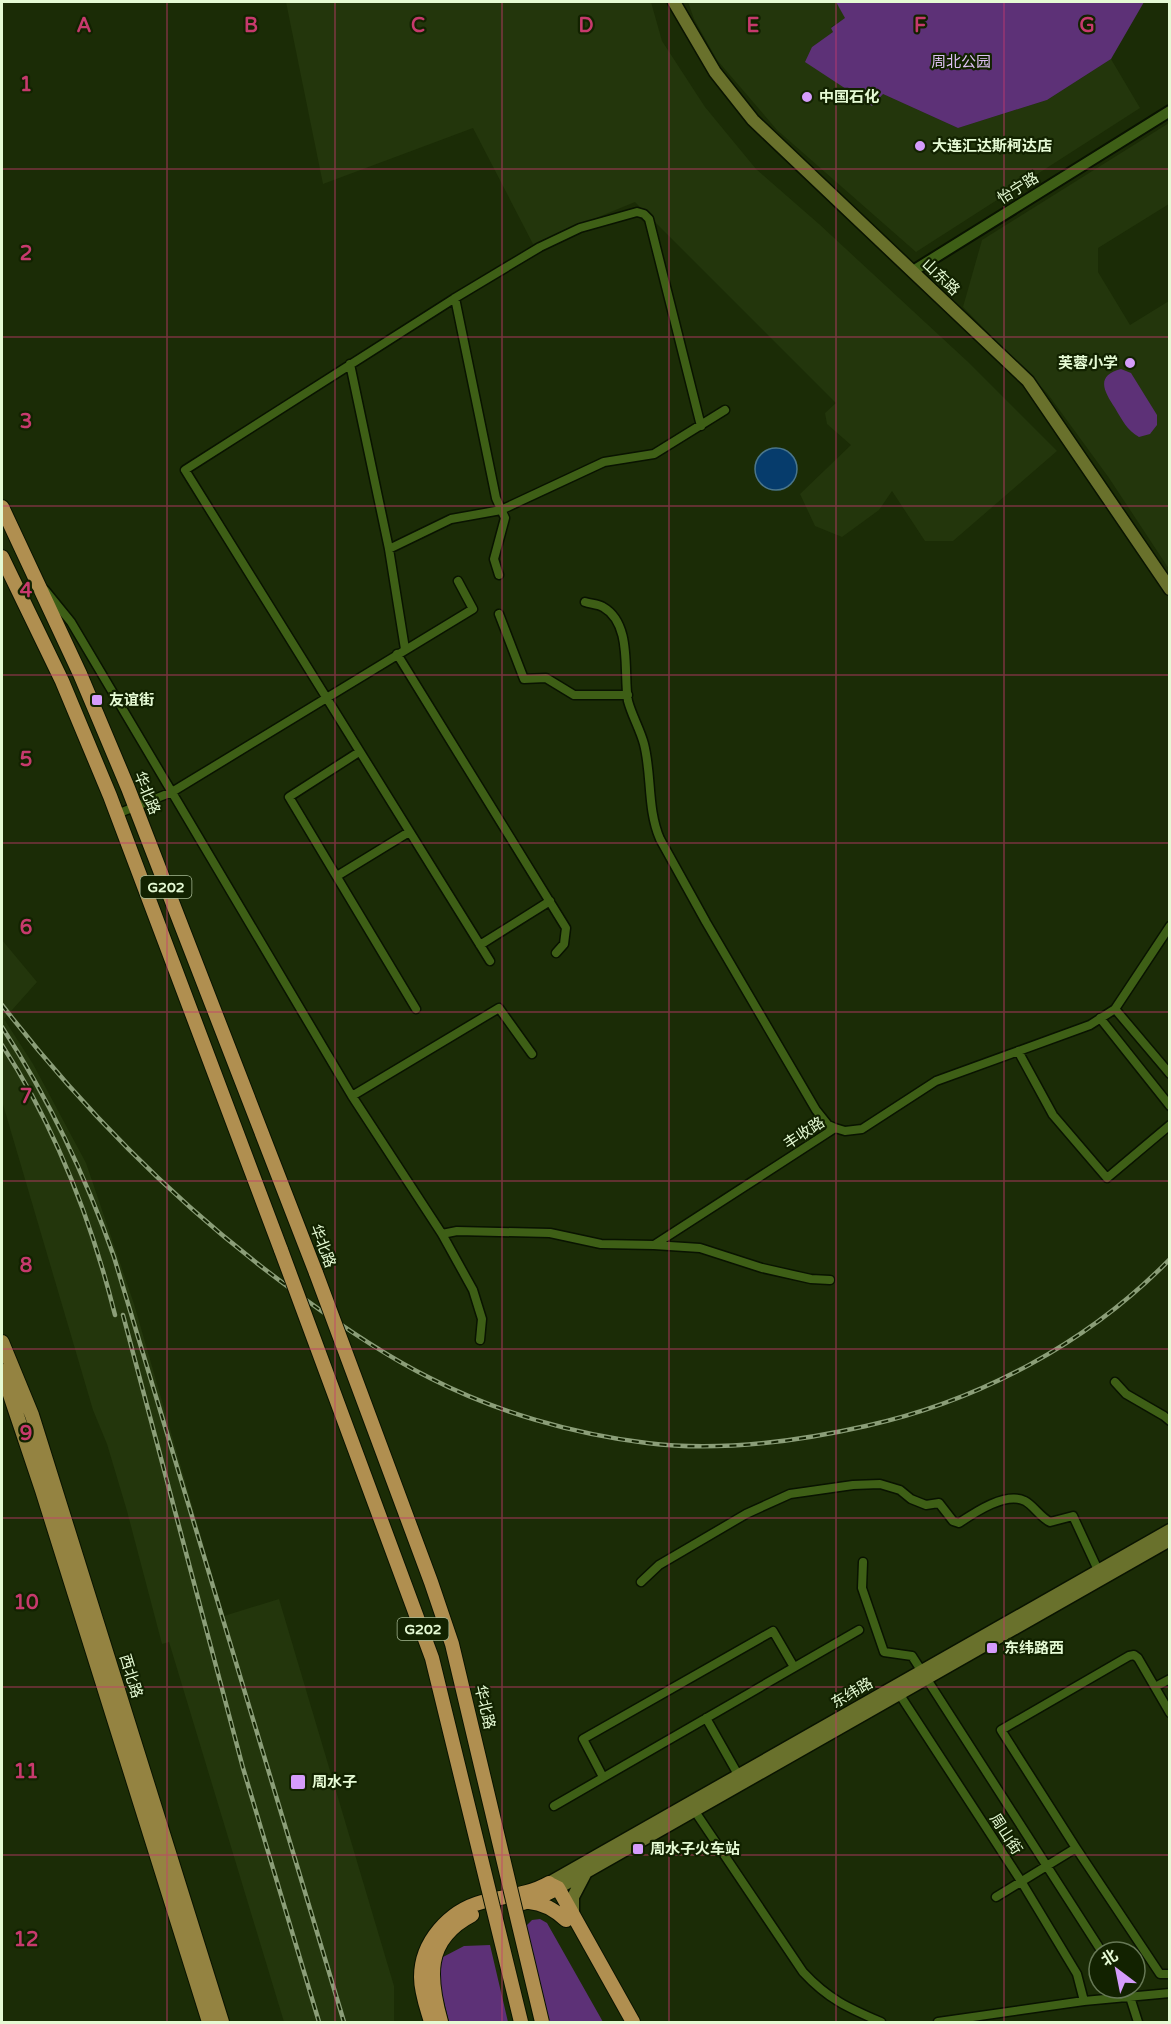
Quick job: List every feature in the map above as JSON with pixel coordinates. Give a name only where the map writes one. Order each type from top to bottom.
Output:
[{"type":"highway","name":"华北路","points":[[2,507],[80,674],[135,807],[316,1273],[431,1582],[452,1644],[542,2022]]},
{"type":"highway","name":"G202","points":[[2,557],[62,681],[117,814],[432,1658],[521,2022]]},
{"type":"highway","points":[[441,2022],[432,1982],[435,1960],[441,1944],[456,1926],[475,1913],[524,1903],[552,1888]]},
{"type":"highway","points":[[552,1888],[633,2022]]},
{"type":"highway","points":[[431,2022],[423,1994],[421,1975],[427,1949],[448,1920],[469,1906],[552,1888]]},
{"type":"highway","points":[[524,1903],[545,1905],[569,1918],[622,2022]]},
{"type":"main road","name":"山东路","points":[[674,2],[715,72],[753,120],[1028,381],[1170,589]]},
{"type":"main road","name":"西北路","points":[[2,1342],[32,1415],[222,2022]]},
{"type":"main road","name":"西北路","points":[[2,1371],[39,1479],[210,2022]]},
{"type":"main road","name":"东纬路","points":[[552,1888],[1170,1530]]},
{"type":"main road","name":"东纬路","points":[[924,1674],[1170,1540]]},
{"type":"main road","name":"东纬路","points":[[552,1888],[588,1871],[692,1807]]},
{"type":"main road","points":[[569,1918],[573,1897],[588,1871]]},
{"type":"street","name":"怡宁路","points":[[913,271],[1170,111]]},
{"type":"street","points":[[490,961],[185,470],[455,298],[540,247],[580,228],[637,212],[649,219],[701,426]]},
{"type":"street","points":[[455,298],[496,498],[505,518],[494,558],[499,575]]},
{"type":"street","points":[[350,364],[389,549],[401,652],[566,928],[564,944],[556,953]]},
{"type":"street","points":[[389,549],[451,519],[501,510],[604,462],[654,454],[725,410]]},
{"type":"street","points":[[35,577],[71,622],[352,1096],[442,1234],[473,1290],[482,1319],[480,1340]]},
{"type":"street","points":[[117,814],[172,792],[473,609],[458,581]]},
{"type":"street","points":[[585,602],[601,606],[609,612],[617,622],[624,644],[628,701],[644,744],[654,824],[660,839],[816,1110],[828,1125],[835,1128]]},
{"type":"street","points":[[499,614],[524,679],[546,678],[574,695],[628,695]]},
{"type":"street","points":[[359,752],[289,797],[416,1009]]},
{"type":"street","points":[[336,876],[409,832]]},
{"type":"street","points":[[480,945],[550,901]]},
{"type":"street","name":"丰收路","points":[[654,1245],[835,1128],[845,1131],[862,1129],[936,1081],[1090,1024],[1115,1009],[1170,926]]},
{"type":"street","points":[[352,1096],[499,1008],[532,1054]]},
{"type":"street","points":[[1115,1009],[1170,1073]]},
{"type":"street","points":[[1100,1018],[1170,1106]]},
{"type":"street","points":[[1018,1051],[1053,1115],[1107,1178],[1170,1125]]},
{"type":"street","points":[[442,1234],[457,1231],[550,1233],[601,1244],[700,1248],[762,1268],[811,1279],[830,1280]]},
{"type":"street","points":[[1116,1382],[1126,1394],[1170,1421]]},
{"type":"street","points":[[641,1581],[669,1559],[746,1515],[790,1494],[853,1485],[880,1484],[900,1490],[910,1499],[926,1505],[939,1503],[953,1521],[959,1523],[981,1508],[1013,1499],[1025,1501],[1041,1518],[1050,1522],[1073,1516],[1098,1570]]},
{"type":"street","name":"周山街","points":[[862,1562],[862,1588],[884,1652],[912,1656],[1094,1940]]},
{"type":"street","points":[[554,1806],[859,1630]]},
{"type":"street","points":[[603,1777],[583,1739],[773,1631],[794,1667]]},
{"type":"street","points":[[1170,1713],[1138,1658],[1134,1655],[1001,1730],[1160,1974],[1170,1974]]},
{"type":"street","points":[[1155,1688],[1170,1679]]},
{"type":"street","name":"周山街","points":[[897,1690],[1021,1881],[1077,1974],[1084,2001]]},
{"type":"street","points":[[706,1718],[740,1779]]},
{"type":"street","points":[[692,1807],[802,1972],[814,1985],[841,2005],[881,2022]]},
{"type":"street","points":[[996,1897],[1076,1848]]},
{"type":"street","points":[[1147,1995],[1170,1993]]},
{"type":"street","points":[[938,2022],[1096,2000]]},
{"type":"street","points":[[1131,2000],[1138,2022]]},
{"type":"shaded area","points":[[286,2],[651,2],[662,41],[705,107],[756,169],[967,361],[1057,451],[953,541],[925,541],[892,491],[879,510],[842,537],[815,526],[800,494],[851,445],[827,424],[825,413],[836,403],[635,202],[533,244],[473,128],[323,184]]},
{"type":"shaded area","points":[[688,2],[836,2],[846,18],[831,27],[834,32],[812,47],[883,94],[958,128],[1047,100],[1111,59],[1140,108],[916,252],[777,130],[717,60],[694,19]]},
{"type":"shaded area","points":[[1169,123],[1169,204],[1098,248],[1098,272],[1130,325],[1169,301],[1169,569],[1109,478],[1047,393],[963,307],[982,240]]},
{"type":"shaded area","points":[[2,940],[37,982],[4,1019],[33,1064],[86,1163],[134,1304],[224,1616],[279,1599],[394,1986],[394,2022],[284,2022],[169,1642],[162,1644],[127,1511],[107,1444],[93,1410],[2,1101]]},
{"type":"green space","name":"周北公园","points":[[836,2],[1144,2],[1111,59],[1047,100],[958,128],[883,94],[872,106],[805,62],[812,47],[833,32],[831,28],[845,18]]},
{"type":"green space","points":[[1121,369],[1131,373],[1157,415],[1157,425],[1150,434],[1139,437],[1131,431],[1105,390],[1105,380],[1108,376]]},
{"type":"green space","points":[[540,1919],[547,1923],[603,2022],[549,2022],[527,1932],[527,1925],[532,1920]]},
{"type":"green space","points":[[490,1945],[508,2022],[449,2022],[437,1974],[443,1957],[464,1946]]},
{"type":"water","points":[[776,448],[791,454],[797,469],[791,484],[776,490],[761,484],[755,469],[761,454]]},
{"type":"railway","points":[[2,1005],[69,1086],[142,1162],[219,1232],[302,1297],[380,1350],[455,1390],[508,1411],[591,1434],[674,1446],[729,1446],[812,1437],[908,1415],[950,1401],[1030,1365],[1104,1317],[1170,1259]]},
{"type":"railway","points":[[2,1027],[51,1110],[91,1196],[114,1257],[344,2022]]},
{"type":"railway","points":[[2,1045],[39,1109],[70,1175],[95,1244],[115,1315]]},
{"type":"railway","points":[[123,1315],[243,1768],[319,2022]]},
{"type":"place","name":"中国石化","points":[[807,97]]},
{"type":"place","name":"大连汇达斯柯达店","points":[[920,146]]},
{"type":"place","name":"芙蓉小学","points":[[1130,363]]},
{"type":"place","name":"友谊街","points":[[97,700]]},
{"type":"place","name":"东纬路西","points":[[992,1648]]},
{"type":"place","name":"周水子","points":[[298,1782]]},
{"type":"place","name":"周水子火车站","points":[[638,1849]]}]
